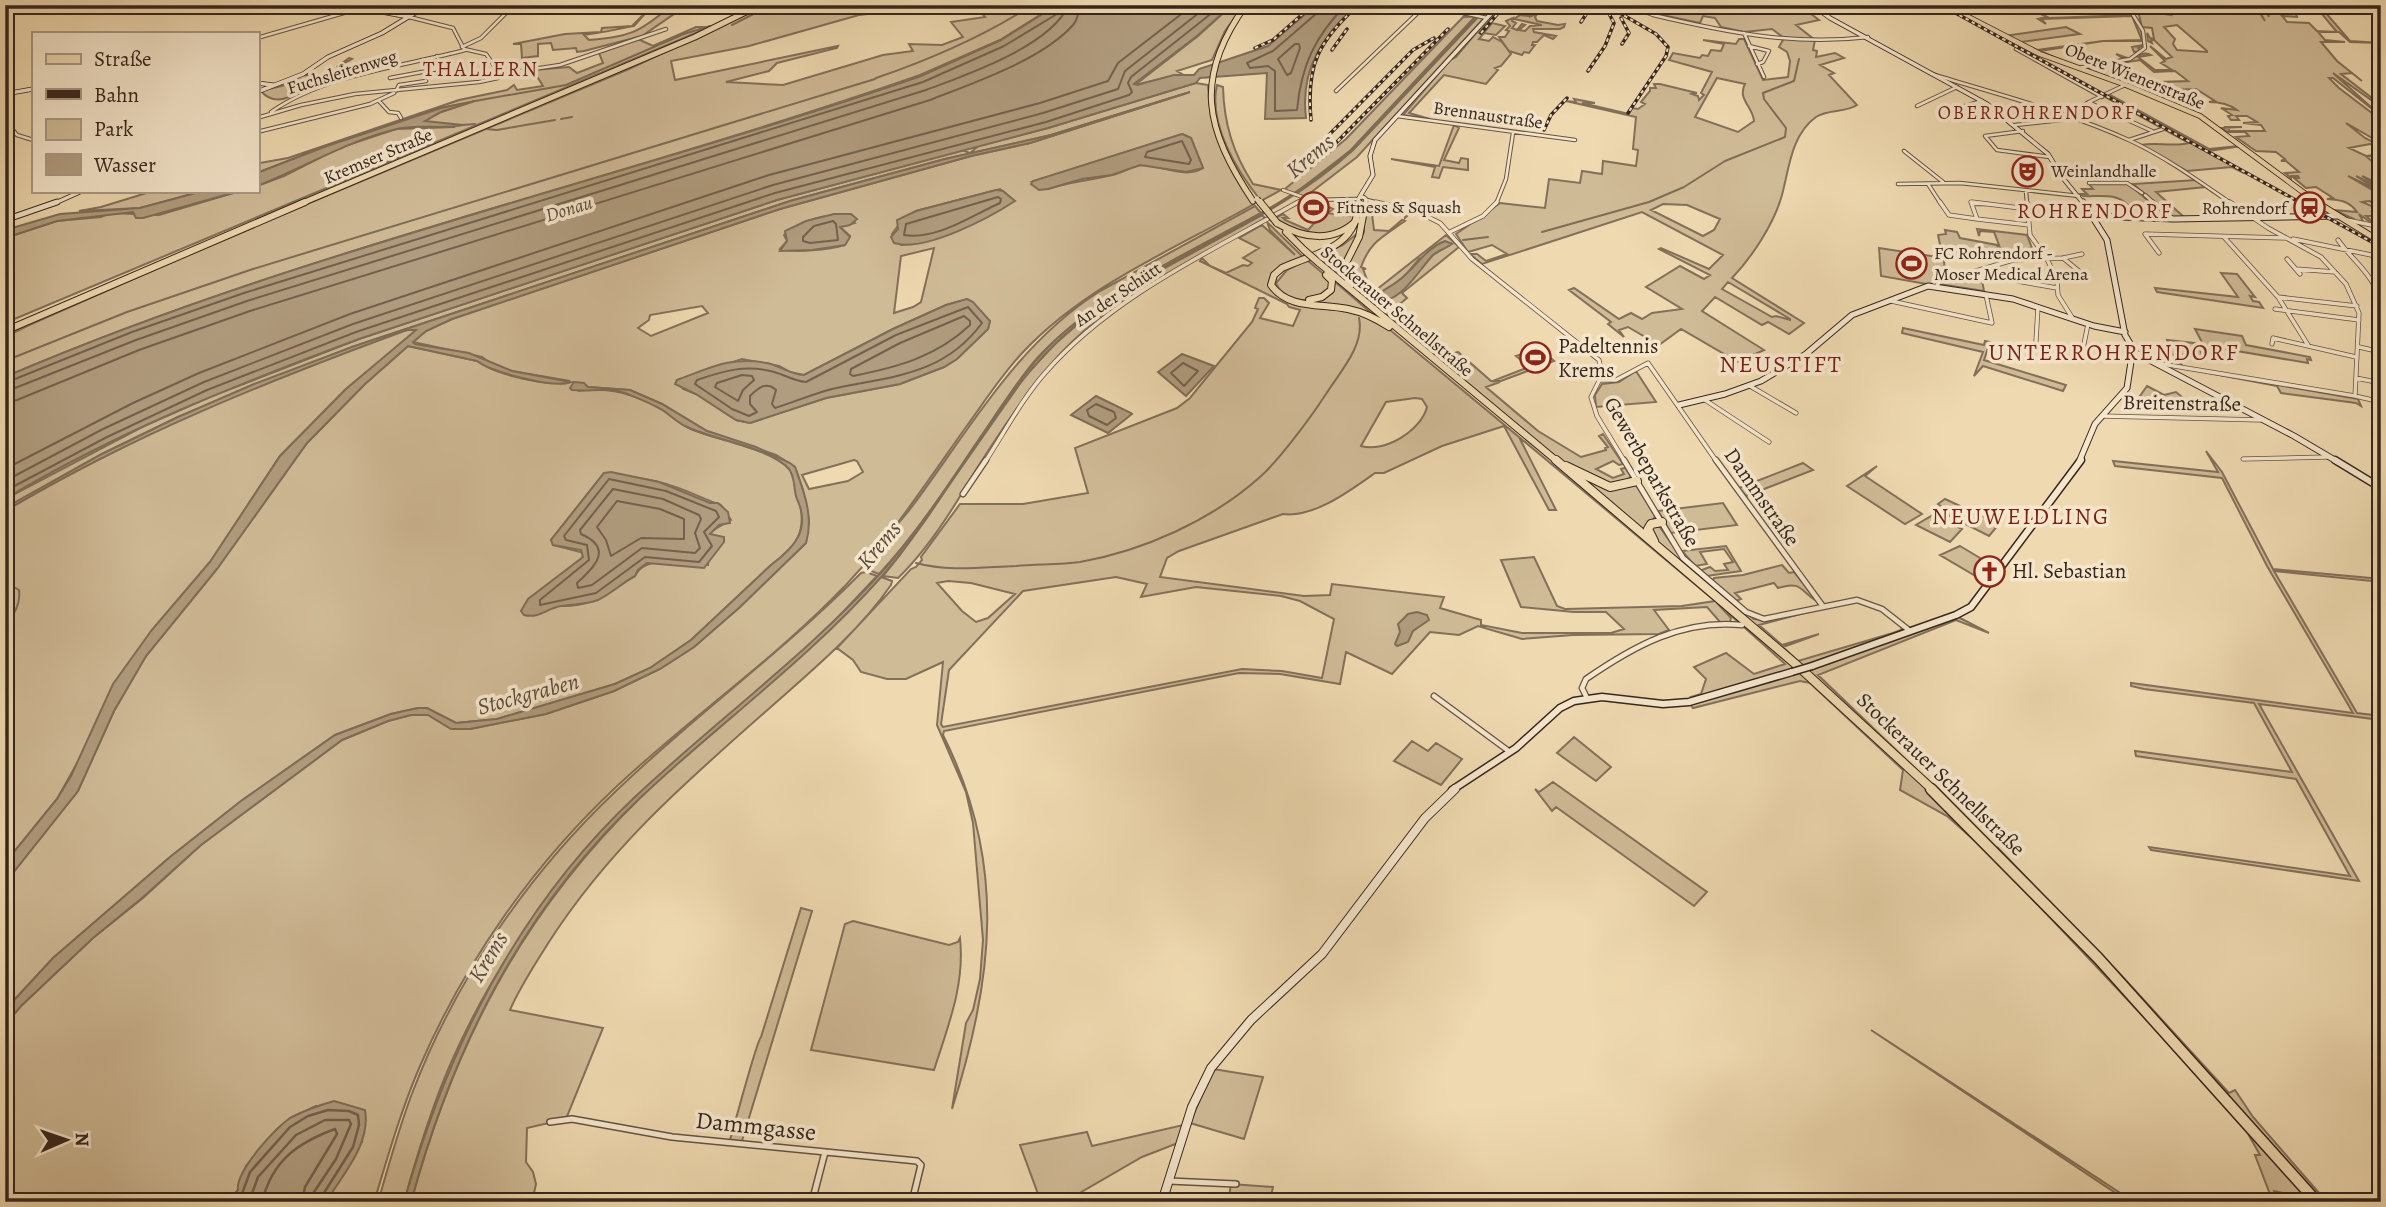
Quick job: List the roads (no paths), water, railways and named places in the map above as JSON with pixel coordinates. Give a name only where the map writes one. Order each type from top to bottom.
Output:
[{"type":"highway","name":"Kremser Straße","points":[[5,331],[690,38],[758,5]]},
{"type":"highway","name":"Stockerauer Schnellstraße","points":[[1248,5],[1218,53],[1212,89],[1212,113],[1219,141],[1231,168],[1276,224],[1318,265],[1499,415]]},
{"type":"highway","name":"Kremser Straße","points":[[5,331],[143,267],[690,38]]},
{"type":"highway","points":[[1318,265],[1332,284],[1331,290],[1321,298],[1294,299],[1276,287],[1276,279],[1282,272],[1349,241],[1358,232],[1362,201]]},
{"type":"highway","points":[[1276,224],[1297,234],[1325,237],[1349,228],[1361,217]]},
{"type":"highway","points":[[1359,296],[1347,283],[1343,269],[1347,256],[1363,232],[1361,217]]},
{"type":"highway","points":[[1361,217],[1348,237],[1282,268],[1272,278],[1272,288],[1281,297],[1293,301],[1341,308],[1368,316],[1403,337]]},
{"type":"highway","name":"Stockerauer Schnellstraße","points":[[1318,265],[1359,296],[1807,674],[1974,831],[2154,1019],[2316,1202]]},
{"type":"highway","points":[[1542,451],[1605,486],[1614,488],[1637,481]]},
{"type":"highway","points":[[1662,522],[1651,524],[1648,528],[1662,551]]},
{"type":"main road","name":"Obere Wienerstraße","points":[[1945,5],[2011,41],[2078,69],[2126,85],[2208,121],[2340,217],[2381,242]]},
{"type":"street","points":[[344,5],[453,28],[464,48],[486,54],[500,74]]},
{"type":"street","points":[[259,91],[303,74],[328,57],[375,37],[428,5]]},
{"type":"street","points":[[464,48],[481,38],[514,5]]},
{"type":"street","points":[[1336,91],[1426,5],[1486,17]]},
{"type":"street","points":[[1285,190],[1304,198],[1362,201],[1373,171],[1370,156],[1372,145],[1499,5]]},
{"type":"street","points":[[1665,5],[1710,5]]},
{"type":"street","points":[[1752,5],[1773,12],[1814,7],[1982,101],[2023,131],[2050,156],[2062,177],[2094,216],[2109,245],[2111,271],[2122,307],[2125,332],[2136,354],[2329,456],[2381,488]]},
{"type":"street","points":[[2078,69],[2126,60],[2145,48],[2146,41],[2139,21],[2127,5]]},
{"type":"street","points":[[1642,7],[1658,16],[1778,38],[1825,41],[1868,37]]},
{"type":"street","points":[[259,37],[362,8]]},
{"type":"street","points":[[500,74],[555,65],[666,29]]},
{"type":"street","points":[[1744,33],[1764,78]]},
{"type":"street","points":[[1749,46],[1769,51],[1763,62],[1757,64]]},
{"type":"street","name":"Fuchsleitenweg","points":[[271,113],[280,104],[310,93],[464,48]]},
{"type":"street","points":[[2016,49],[2102,97]]},
{"type":"street","points":[[390,78],[441,69],[443,66],[437,56]]},
{"type":"street","points":[[259,117],[345,95],[479,82],[498,78],[500,74]]},
{"type":"street","points":[[1932,74],[2070,116],[2129,140],[2178,167],[2253,218],[2321,257],[2336,272],[2357,306],[2359,347],[2356,356],[2355,396]]},
{"type":"street","points":[[259,131],[379,101],[397,91],[399,85],[426,81]]},
{"type":"street","points":[[259,82],[274,86]]},
{"type":"street","points":[[2015,125],[2058,121],[2089,102],[2126,85]]},
{"type":"street","points":[[1917,106],[1956,87]]},
{"type":"street","points":[[7,94],[32,89]]},
{"type":"street","points":[[379,101],[389,112],[398,113],[401,118]]},
{"type":"street","points":[[1965,106],[1982,101]]},
{"type":"street","points":[[2089,102],[2152,131]]},
{"type":"street","name":"Brennaustraße","points":[[1397,116],[1575,140]]},
{"type":"street","points":[[5,120],[17,135],[32,140]]},
{"type":"street","points":[[2129,140],[2163,129]]},
{"type":"street","points":[[2023,131],[1985,136],[1997,150],[2050,156]]},
{"type":"street","points":[[1450,232],[1481,216],[1497,204],[1510,156],[1513,133]]},
{"type":"street","points":[[1904,151],[1944,182]]},
{"type":"street","points":[[1898,184],[1944,182],[2079,197]]},
{"type":"street","points":[[1927,183],[1949,215],[2029,225]]},
{"type":"street","points":[[2089,183],[2127,183],[2173,219]]},
{"type":"street","points":[[2025,191],[2031,238],[2047,259],[2060,299],[2073,318]]},
{"type":"street","points":[[5,220],[44,208],[80,192]]},
{"type":"street","name":"An der Schütt","points":[[963,494],[1044,374],[1084,332],[1140,292],[1304,198]]},
{"type":"street","name":"Gewerbeparkstraße","points":[[1362,201],[1378,202],[1425,216],[1450,232],[1472,259],[1595,356],[1603,366],[1601,380],[1592,393],[1592,406],[1688,564],[1732,601],[1760,619],[1847,600],[1867,601],[1910,631]]},
{"type":"street","points":[[1977,219],[1971,202],[2028,209]]},
{"type":"street","points":[[2094,216],[2173,219],[2340,217],[2381,227]]},
{"type":"street","points":[[2159,253],[2145,234],[2288,238],[2381,257]]},
{"type":"street","points":[[2224,237],[2262,276],[2288,310],[2308,345]]},
{"type":"street","points":[[2338,240],[2349,256],[2364,267],[2374,285]]},
{"type":"street","points":[[1937,286],[1938,282],[2013,260],[2063,258],[2082,254]]},
{"type":"street","points":[[2063,258],[2085,276]]},
{"type":"street","points":[[2287,259],[2300,274]]},
{"type":"street","points":[[1988,267],[2017,281],[2057,288]]},
{"type":"street","points":[[2296,269],[2336,272]]},
{"type":"street","points":[[1679,405],[1750,386],[1806,354],[1852,315],[1920,288],[1937,286],[1985,293],[2038,306],[2088,324],[2125,332]]},
{"type":"street","points":[[1891,301],[1992,323],[1985,293]]},
{"type":"street","points":[[2278,297],[2357,306]]},
{"type":"street","points":[[2036,341],[2038,306]]},
{"type":"street","points":[[2275,309],[2359,320]]},
{"type":"street","points":[[2081,359],[2088,324]]},
{"type":"street","points":[[2272,345],[2273,338],[2356,356]]},
{"type":"street","points":[[2359,347],[2381,352]]},
{"type":"street","points":[[1162,1202],[1198,1090],[1233,1040],[1322,954],[1439,802],[1510,752],[1560,708],[1587,698],[1609,697],[1664,704],[1689,702],[1812,666],[1972,607],[2084,456],[2091,433],[2101,415],[2127,388],[2132,355],[2136,354]]},
{"type":"street","points":[[2150,362],[2381,402]]},
{"type":"street","name":"Dammstraße","points":[[1601,380],[1619,380],[1648,363],[1717,463],[1822,605]]},
{"type":"street","points":[[2162,369],[2169,366]]},
{"type":"street","points":[[2356,378],[2381,383]]},
{"type":"street","points":[[1750,386],[1796,413]]},
{"type":"street","points":[[1705,400],[1769,442]]},
{"type":"street","name":"Breitenstraße","points":[[2101,415],[2110,418],[2262,420]]},
{"type":"street","points":[[2243,459],[2284,460],[2329,456]]},
{"type":"street","points":[[1587,698],[1582,688],[1586,679],[1640,645],[1691,627],[1713,624],[1742,625]]},
{"type":"street","points":[[1434,696],[1510,752]]},
{"type":"street","name":"Dammgasse","points":[[550,1122],[572,1119],[672,1137],[917,1161],[921,1165],[912,1202]]},
{"type":"street","points":[[812,1202],[825,1152]]},
{"type":"street","points":[[1169,1181],[1236,1184]]},
{"type":"water","name":"Donau","points":[[1057,5],[1232,5],[1197,36],[1134,84],[1137,85],[1174,75],[1194,75],[1199,69],[1268,46],[1316,5],[1357,5],[1333,29],[1316,55],[1307,84],[1306,118],[1265,119],[1267,73],[1200,78],[1196,83],[1048,128],[777,200],[359,339],[268,374],[134,431],[5,499],[5,377],[230,291],[460,218],[806,114],[921,76],[1001,40]]},
{"type":"water","name":"Krems","points":[[1486,5],[1489,5],[1353,150],[1321,176],[1288,199],[1110,300],[1077,324],[1048,351],[998,412],[930,513],[882,576],[825,635],[671,769],[599,840],[561,885],[527,933],[497,983],[448,1089],[411,1202],[404,1202],[442,1089],[492,982],[556,884],[594,838],[668,767],[828,626],[888,565],[928,513],[1016,385],[1057,338],[1102,303],[1138,280],[1248,221],[1318,177],[1351,150]]},
{"type":"water","points":[[1190,92],[1030,143],[971,156],[780,209],[452,319],[426,331],[413,342],[415,344],[469,353],[512,371],[571,382],[551,383],[523,378],[477,361],[408,346],[365,384],[307,443],[217,569],[146,656],[114,711],[78,791],[5,883],[5,863],[57,799],[71,776],[113,684],[151,631],[210,562],[280,456],[346,389],[416,330],[407,330],[355,349],[202,411],[102,458],[5,511],[5,508],[102,454],[178,417],[254,384],[352,347],[790,201],[945,159],[1051,135]]},
{"type":"water","points":[[475,101],[441,112],[425,121],[463,125],[410,127],[375,135],[259,185],[259,172],[324,147],[441,108]]},
{"type":"water","points":[[1182,134],[1191,138],[1203,168],[1186,172],[1140,165],[1112,175],[1082,179],[1048,189],[1039,190],[1031,184],[1033,181]]},
{"type":"water","points":[[996,190],[1003,191],[1015,201],[958,231],[923,243],[894,243],[891,237],[898,229],[897,220],[916,211]]},
{"type":"water","points":[[199,192],[236,192],[143,218],[136,218],[133,212],[57,221],[5,238],[5,230],[60,214],[140,208]]},
{"type":"water","points":[[834,214],[851,214],[857,219],[850,225],[840,227],[850,237],[845,245],[780,251],[787,241],[785,231],[806,221]]},
{"type":"water","points":[[1445,241],[1452,244],[1433,255],[1400,292],[1392,298],[1374,302],[1425,254]]},
{"type":"water","points":[[967,299],[990,321],[988,329],[957,359],[944,367],[900,384],[826,398],[750,423],[736,420],[675,384],[677,380],[710,368],[742,361],[767,363],[804,375],[893,329],[946,305]]},
{"type":"water","points":[[1182,354],[1214,366],[1186,396],[1158,372]]},
{"type":"water","points":[[574,382],[584,383],[588,387],[630,390],[662,404],[707,431],[756,447],[790,463],[795,467],[807,505],[809,524],[806,543],[694,647],[660,669],[614,691],[546,714],[470,729],[451,729],[428,715],[411,715],[388,721],[342,740],[201,845],[93,938],[21,1006],[5,1025],[5,1010],[53,958],[170,857],[241,801],[335,735],[391,714],[418,708],[427,708],[456,723],[497,719],[615,684],[650,668],[691,640],[793,544],[801,528],[801,510],[791,473],[780,461],[755,449],[696,431],[660,408],[625,393],[612,390],[572,390],[570,388]]},
{"type":"water","points":[[1096,396],[1132,414],[1108,433],[1071,415]]},
{"type":"water","points":[[611,472],[659,482],[710,503],[718,503],[728,512],[730,523],[719,525],[710,534],[724,537],[724,542],[704,568],[647,563],[635,576],[598,600],[556,607],[534,616],[524,615],[521,611],[528,599],[583,557],[581,550],[553,545],[551,540],[604,473]]},
{"type":"water","points":[[1417,612],[1427,615],[1429,620],[1413,631],[1408,642],[1397,646],[1395,644],[1400,632],[1398,624],[1408,614]]},
{"type":"water","points":[[334,1101],[365,1110],[366,1123],[360,1147],[326,1202],[228,1202],[238,1190],[243,1172],[250,1161],[276,1130],[292,1117]]},
{"type":"waterway","points":[[732,25],[771,5]]},
{"type":"waterway","points":[[876,78],[956,46],[1032,5]]},
{"type":"waterway","points":[[475,101],[566,85],[684,34],[710,26]]},
{"type":"waterway","points":[[1542,232],[1649,202],[1684,187],[1725,161],[1785,137],[1786,128],[1764,99],[1763,93],[1794,81],[1799,59]]},
{"type":"waterway","points":[[5,361],[127,312],[253,269],[875,79]]},
{"type":"waterway","points":[[561,119],[572,117]]},
{"type":"waterway","points":[[486,129],[497,130],[555,120]]},
{"type":"waterway","points":[[462,125],[475,124]]},
{"type":"waterway","points":[[1463,240],[1488,237]]},
{"type":"waterway","points":[[916,563],[966,568],[1080,562],[1152,542],[1199,520],[1241,493],[1277,460],[1350,358],[1358,338],[1359,318]]},
{"type":"waterway","points":[[5,582],[19,590],[16,609],[5,625]]},
{"type":"railway","points":[[1255,48],[1273,40],[1313,5]]},
{"type":"railway","points":[[1311,120],[1311,84],[1318,56],[1333,31],[1358,5]]},
{"type":"railway","points":[[1481,33],[1505,5]]},
{"type":"railway","points":[[1525,13],[1532,5]]},
{"type":"railway","points":[[1581,22],[1592,5]]},
{"type":"railway","points":[[1606,5],[1656,34],[1668,47],[1666,56],[1628,113]]},
{"type":"railway","points":[[1941,5],[2381,247]]},
{"type":"railway","points":[[1588,71],[1605,46],[1614,23],[1606,8]]},
{"type":"railway","points":[[1621,18],[1629,33],[1622,44]]},
{"type":"railway","points":[[1332,50],[1347,29]]},
{"type":"railway","points":[[1328,151],[1448,29]]},
{"type":"railway","points":[[1309,155],[1413,50],[1434,38]]},
{"type":"railway","points":[[1544,130],[1551,115],[1567,98]]},
{"type":"place","name":"Weinlandhalle","points":[[2028,171]]},
{"type":"place","name":"Fitness & Squash","points":[[1313,207]]},
{"type":"place","name":"Rohrendorf","points":[[2310,208]]},
{"type":"place","name":"FC Rohrendorf - Moser Medical Arena","points":[[1911,263]]},
{"type":"place","name":"Padeltennis Krems","points":[[1535,358]]},
{"type":"place","name":"Hl. Sebastian","points":[[1989,571]]},
{"type":"district","name":"THALLERN","points":[[481,69]]},
{"type":"district","name":"OBERROHRENDORF","points":[[2037,113]]},
{"type":"district","name":"ROHRENDORF","points":[[2095,211]]},
{"type":"district","name":"UNTERROHRENDORF","points":[[2114,352]]},
{"type":"district","name":"NEUSTIFT","points":[[1781,364]]},
{"type":"district","name":"NEUWEIDLING","points":[[2021,516]]},
{"type":"water label","name":"Stockgraben","points":[[528,694]]}]
